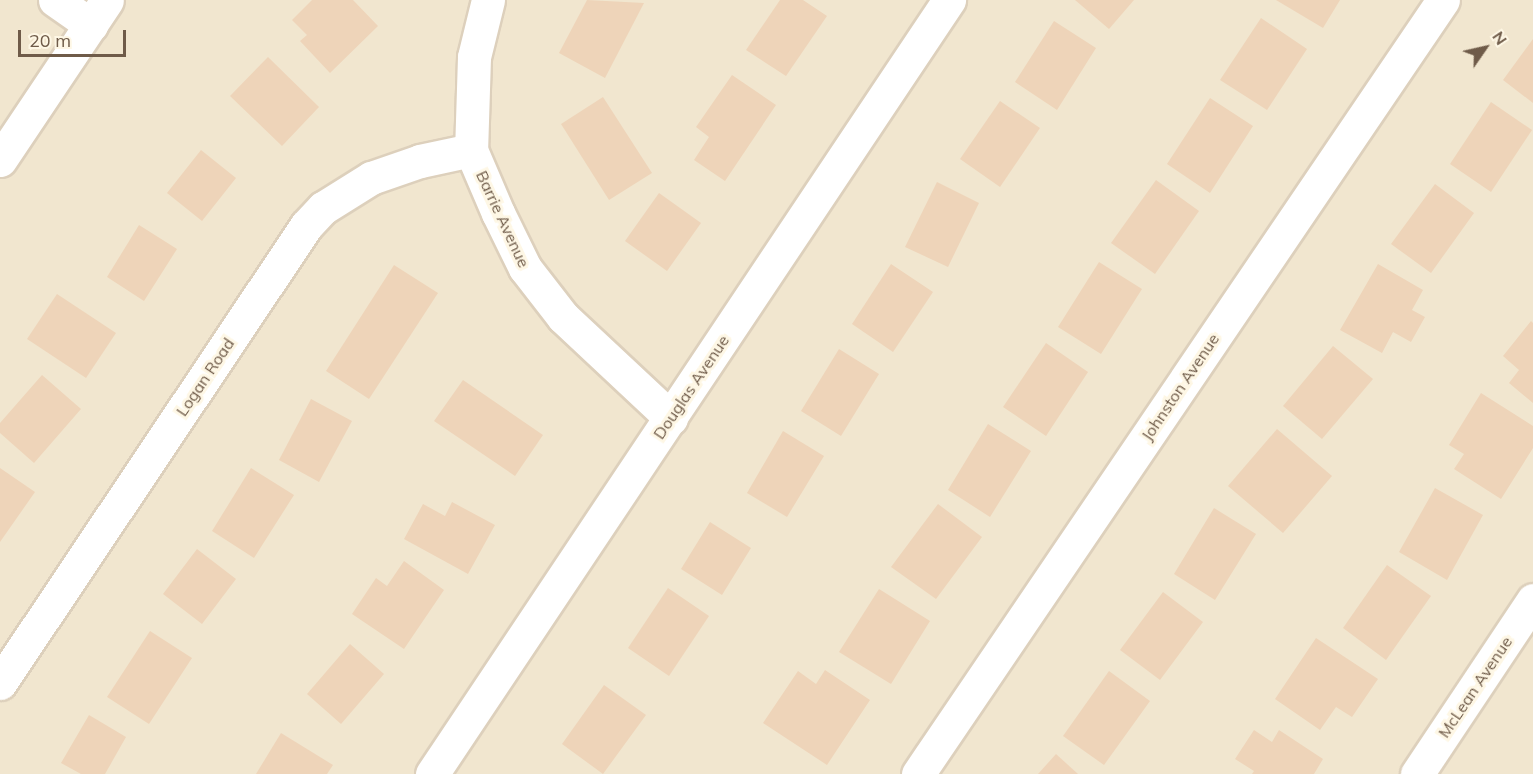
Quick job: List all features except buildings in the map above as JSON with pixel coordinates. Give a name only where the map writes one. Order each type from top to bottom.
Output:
[{"type":"street","points":[[0,160],[99,12],[55,0]]},
{"type":"street","name":"Barrie Avenue","points":[[488,0],[474,57],[471,150],[525,268],[563,317],[670,418]]},
{"type":"street","name":"Douglas Avenue","points":[[436,773],[949,0]]},
{"type":"street","name":"Johnston Avenue","points":[[918,774],[1443,0]]},
{"type":"street","name":"Logan Road","points":[[0,683],[306,226],[323,208],[371,178],[420,161],[471,150]]},
{"type":"street","name":"McLean Avenue","points":[[1417,774],[1533,600]]},
{"type":"shaded area","points":[[0,0],[1533,0],[1533,774],[0,774]]}]
